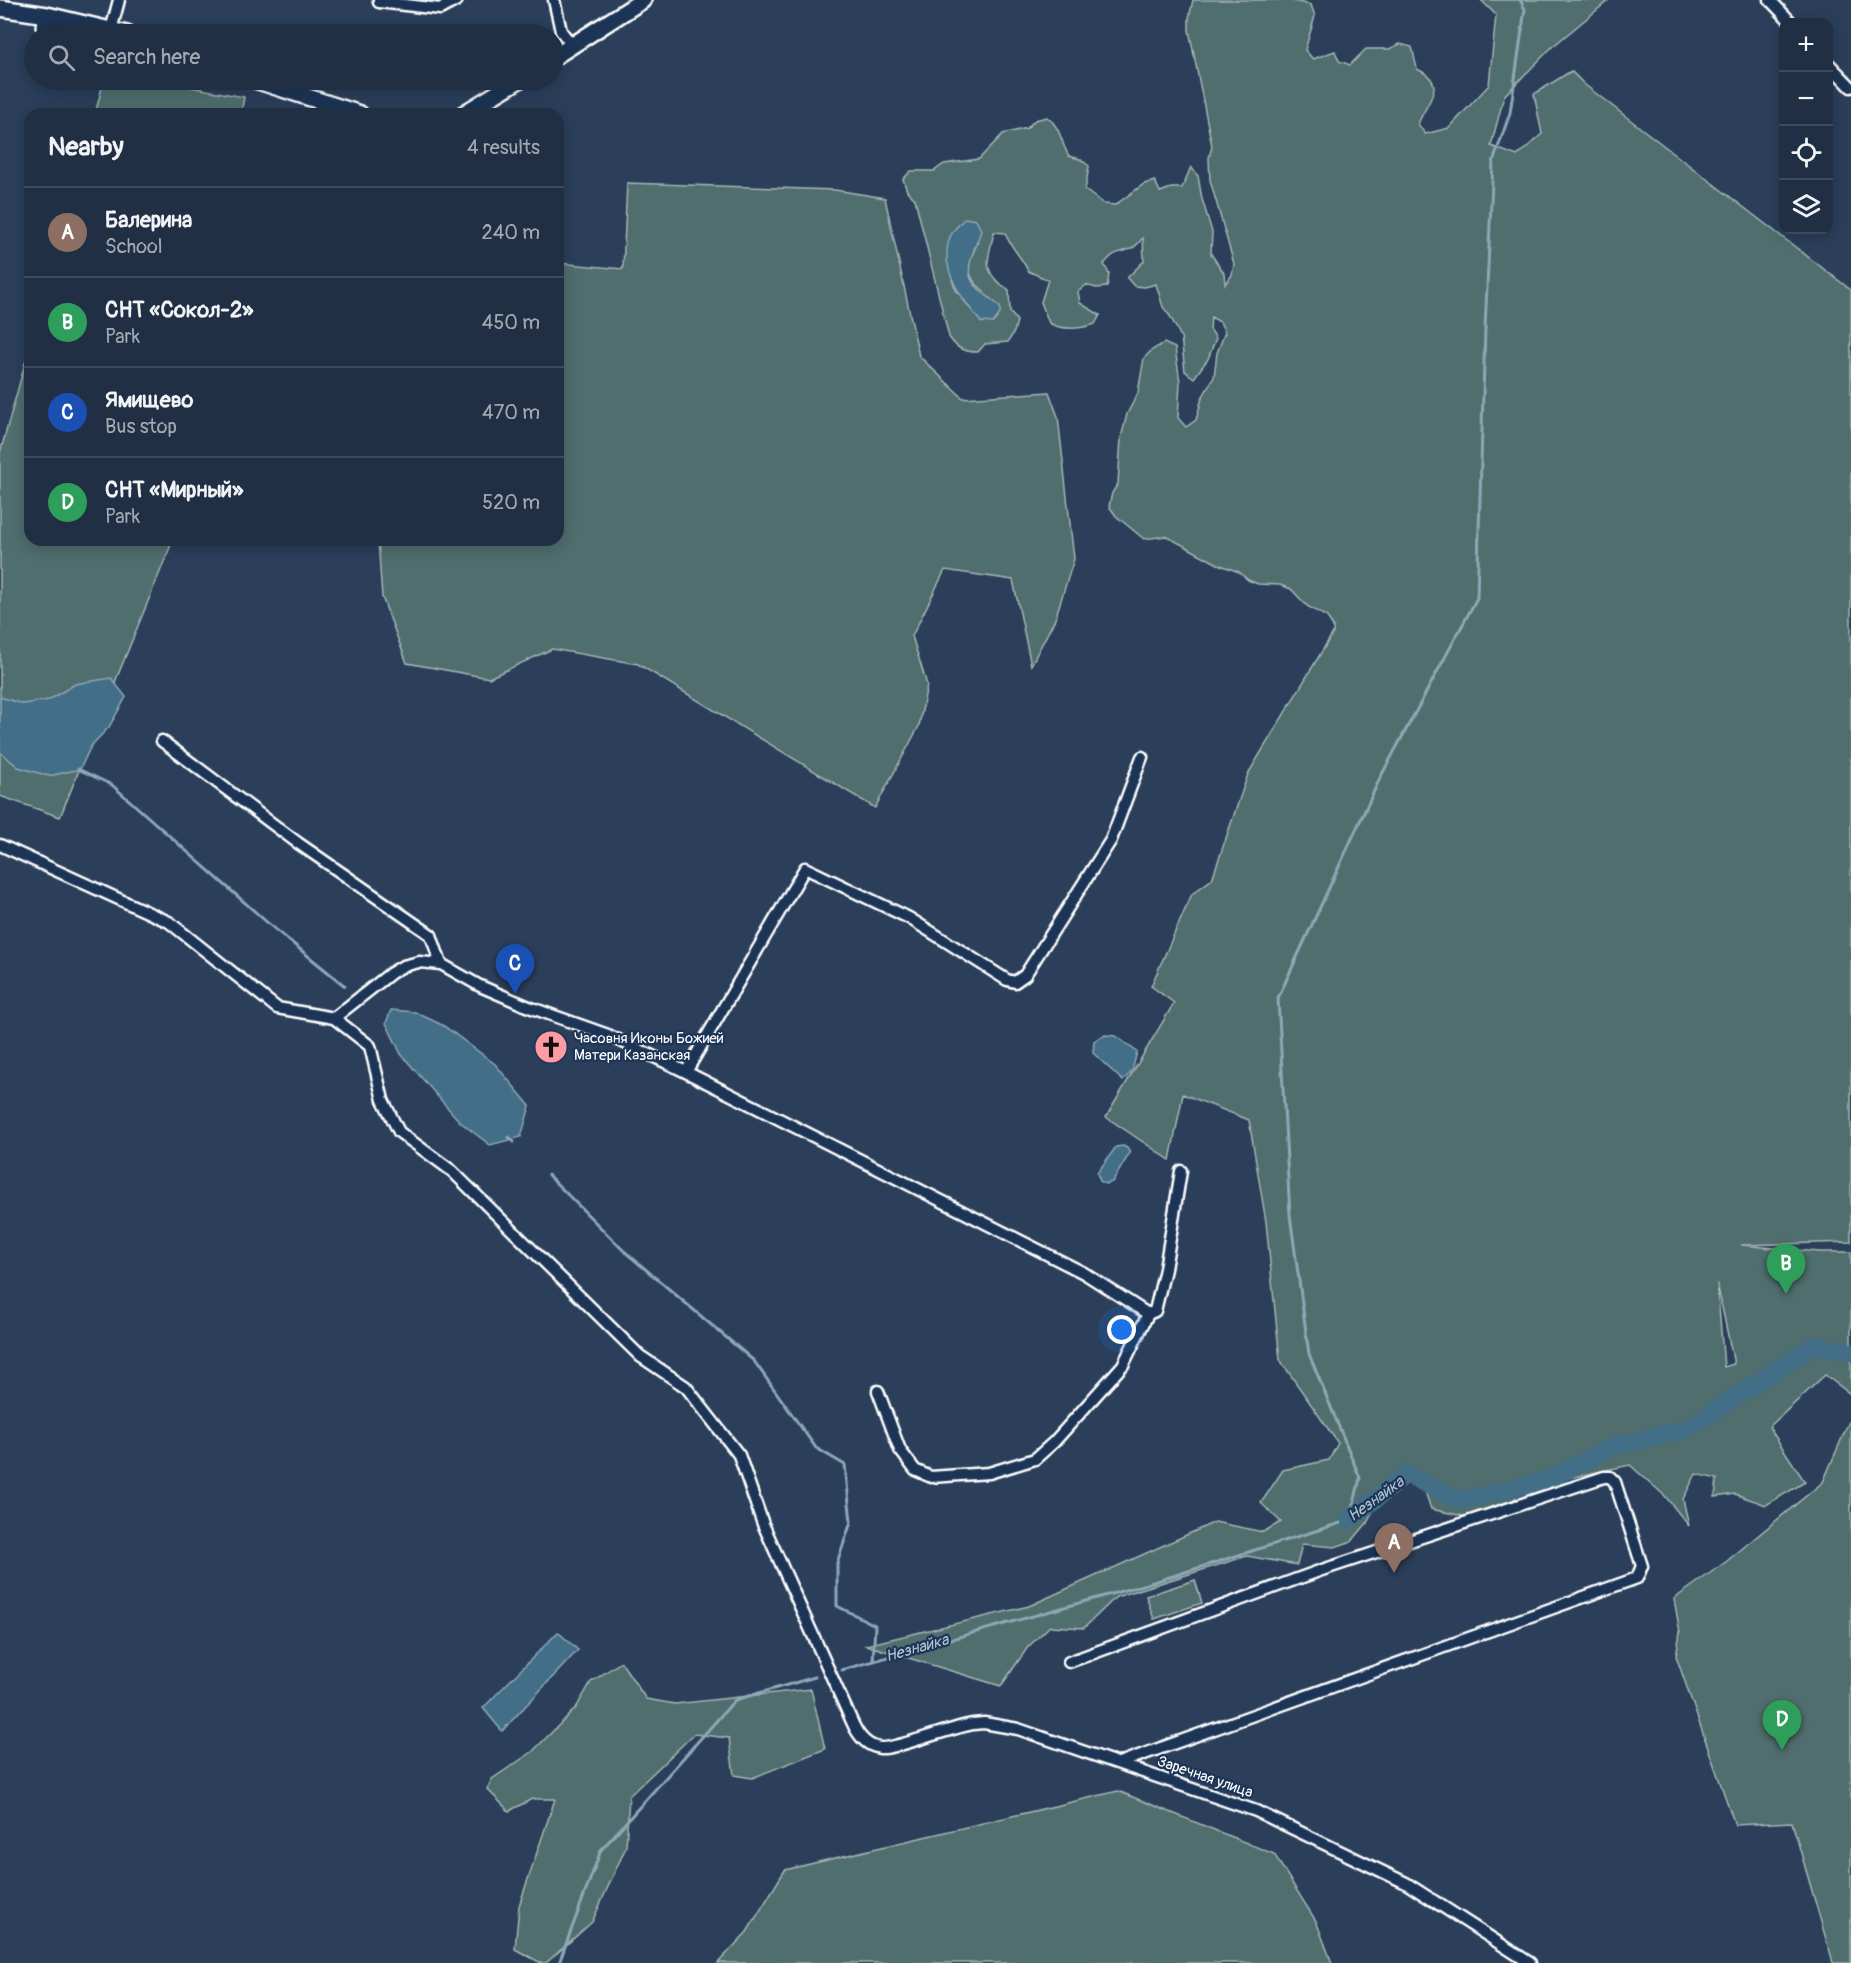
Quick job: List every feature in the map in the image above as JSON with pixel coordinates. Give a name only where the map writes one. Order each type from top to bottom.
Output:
[{"type":"main road","points":[[564,50],[643,0]]},
{"type":"main road","points":[[0,8],[46,15],[80,24]]},
{"type":"main road","points":[[0,18],[31,24]]},
{"type":"main road","points":[[286,90],[341,108]]},
{"type":"main road","points":[[473,108],[503,90]]},
{"type":"street","points":[[112,24],[119,0]]},
{"type":"street","points":[[379,0],[379,2],[440,9],[457,0]]},
{"type":"street","points":[[554,0],[559,24]]},
{"type":"street","points":[[1770,0],[1787,18]]},
{"type":"street","points":[[564,35],[572,45]]},
{"type":"street","points":[[1833,68],[1851,87]]},
{"type":"street","points":[[162,741],[298,843],[431,935],[441,964]]},
{"type":"street","points":[[686,1072],[805,868],[909,918],[1007,980],[1015,982],[1025,975],[1111,840],[1142,757]]},
{"type":"street","points":[[0,845],[169,922],[277,1008],[334,1018],[403,966],[419,962],[441,964],[480,986],[529,1007],[608,1035],[686,1072],[1084,1273],[1148,1314]]},
{"type":"street","name":"Заречная улица","points":[[334,1018],[370,1046],[383,1100],[399,1132],[452,1171],[640,1356],[686,1387],[739,1455],[763,1524],[853,1724],[857,1732],[869,1744],[885,1748],[961,1726],[984,1723],[1018,1729],[1256,1810],[1406,1883],[1530,1963]]},
{"type":"street","points":[[878,1391],[900,1450],[915,1470],[931,1477],[989,1473],[1035,1459],[1054,1442],[1123,1365],[1148,1314],[1155,1311],[1165,1269],[1181,1171]]},
{"type":"street","points":[[1069,1662],[1341,1563],[1604,1477],[1610,1477],[1615,1482],[1642,1566],[1636,1578],[1119,1763]]},
{"type":"green space","points":[[1193,0],[1289,0],[1311,5],[1315,16],[1305,50],[1313,59],[1335,51],[1339,61],[1350,65],[1366,49],[1389,49],[1400,44],[1412,47],[1417,69],[1427,75],[1434,87],[1430,101],[1418,124],[1425,134],[1449,128],[1489,85],[1496,15],[1481,0],[1609,0],[1552,47],[1504,96],[1491,146],[1517,156],[1542,134],[1534,94],[1571,71],[1585,85],[1851,290],[1851,1242],[1741,1245],[1819,1252],[1851,1252],[1851,1389],[1849,1393],[1825,1375],[1769,1427],[1805,1482],[1766,1505],[1735,1494],[1715,1497],[1717,1479],[1696,1474],[1683,1499],[1689,1526],[1665,1496],[1630,1465],[1526,1487],[1504,1509],[1472,1518],[1431,1509],[1419,1474],[1377,1503],[1367,1523],[1352,1541],[1335,1547],[1302,1544],[1297,1565],[1247,1556],[1116,1597],[1084,1628],[1050,1626],[1028,1647],[1001,1686],[866,1645],[1029,1606],[1215,1522],[1263,1532],[1281,1522],[1261,1503],[1283,1470],[1329,1460],[1338,1443],[1280,1360],[1266,1222],[1249,1120],[1183,1094],[1170,1160],[1106,1117],[1174,1003],[1151,986],[1192,894],[1212,879],[1248,774],[1333,633],[1333,626],[1327,617],[1307,606],[1291,589],[1280,585],[1258,584],[1248,580],[1239,572],[1218,564],[1166,536],[1144,539],[1116,516],[1109,506],[1112,493],[1118,484],[1121,438],[1127,414],[1138,393],[1144,358],[1164,343],[1175,348],[1180,382],[1178,418],[1186,427],[1196,420],[1202,398],[1214,377],[1217,353],[1225,332],[1220,322],[1211,317],[1210,329],[1216,338],[1208,359],[1194,378],[1185,371],[1181,337],[1163,307],[1156,284],[1145,287],[1134,286],[1127,278],[1144,261],[1143,238],[1133,248],[1114,254],[1104,264],[1109,274],[1107,287],[1096,288],[1086,285],[1078,292],[1080,303],[1100,315],[1095,324],[1066,328],[1049,323],[1041,302],[1048,280],[1028,271],[1005,233],[994,232],[988,265],[994,277],[1009,290],[1010,312],[1017,321],[1008,342],[985,344],[978,352],[969,351],[958,347],[949,337],[915,199],[907,191],[903,179],[911,171],[934,171],[944,164],[979,159],[1003,134],[1027,128],[1035,120],[1047,117],[1058,130],[1069,156],[1080,159],[1089,166],[1085,190],[1104,204],[1115,205],[1144,184],[1155,181],[1160,192],[1171,188],[1182,188],[1191,167],[1198,176],[1212,232],[1211,254],[1224,273],[1225,284],[1232,275],[1234,264],[1210,180],[1209,158],[1212,146],[1189,30]],"holes":[[[978,242],[969,268],[973,280],[984,291],[981,322],[956,290],[952,280]],[[1717,1283],[1734,1364],[1724,1367]]]},
{"type":"green space","points":[[101,90],[207,90],[244,97],[242,108],[97,108]]},
{"type":"green space","points":[[627,183],[835,190],[885,198],[919,356],[963,398],[1049,392],[1058,417],[1074,559],[1055,619],[1031,665],[1013,580],[945,570],[912,636],[927,685],[919,726],[875,808],[638,664],[552,649],[489,678],[407,663],[382,597],[378,546],[564,546],[564,264],[623,269]]},
{"type":"green space","points":[[24,367],[24,546],[171,546],[60,817],[0,796],[0,453]]},
{"type":"green space","points":[[1851,1417],[1851,1963],[1833,1963],[1792,1822],[1735,1825],[1676,1656],[1680,1632],[1674,1599],[1727,1561],[1823,1482]]},
{"type":"green space","points":[[1195,1580],[1202,1603],[1154,1619],[1146,1596]]},
{"type":"green space","points":[[621,1662],[646,1699],[675,1704],[811,1689],[825,1749],[752,1778],[734,1775],[729,1738],[694,1734],[629,1796],[626,1847],[592,1922],[546,1963],[541,1963],[515,1949],[519,1906],[555,1799],[532,1799],[509,1811],[487,1789],[492,1779],[532,1752],[576,1708],[591,1682]]},
{"type":"green space","points":[[1118,1791],[1274,1854],[1316,1921],[1332,1963],[718,1963],[747,1932],[785,1870]]},
{"type":"water","points":[[965,218],[976,220],[981,230],[971,258],[969,272],[975,285],[1000,307],[1000,314],[993,323],[981,322],[966,303],[954,282],[947,260],[950,237]]},
{"type":"water","points":[[111,678],[126,697],[109,727],[91,746],[80,769],[49,776],[18,767],[0,752],[0,697],[23,704],[49,700],[75,684]]},
{"type":"water","points":[[391,1010],[415,1012],[444,1026],[495,1064],[530,1106],[521,1137],[490,1145],[460,1122],[401,1054],[386,1023]]},
{"type":"water","points":[[1105,1035],[1116,1036],[1137,1052],[1132,1071],[1123,1081],[1093,1053],[1094,1041]]},
{"type":"water","points":[[1123,1146],[1130,1153],[1112,1182],[1105,1184],[1100,1181],[1097,1173],[1116,1147]]},
{"type":"water","points":[[558,1632],[578,1650],[502,1731],[483,1708]]},
{"type":"waterway","points":[[842,1670],[1157,1581],[1350,1520],[1360,1478],[1309,1354],[1290,1215],[1278,998],[1380,778],[1477,598],[1485,328],[1493,162],[1510,113],[1525,9],[1520,0]]},
{"type":"waterway","points":[[78,769],[112,785],[270,925],[345,986]]},
{"type":"waterway","points":[[509,1137],[514,1142]]},
{"type":"waterway","points":[[548,1175],[624,1251],[754,1361],[816,1448],[845,1465],[851,1522],[837,1563],[837,1606],[875,1625],[873,1661]]},
{"type":"waterway","name":"Незнайка","points":[[1350,1520],[1406,1474],[1460,1501],[1548,1480],[1612,1447],[1687,1429],[1814,1345],[1851,1352]]},
{"type":"waterway","name":"Незнайка","points":[[559,1963],[601,1850],[735,1700],[815,1677]]},
{"type":"place","name":"Ямищево","points":[[515,994]]},
{"type":"place","name":"Часовня Иконы Божией Матери Казанская","points":[[551,1047]]},
{"type":"place","name":"СНТ «Сокол-2»","points":[[1786,1294]]},
{"type":"place","name":"Балерина","points":[[1394,1573]]},
{"type":"place","name":"СНТ «Мирный»","points":[[1782,1750]]}]
